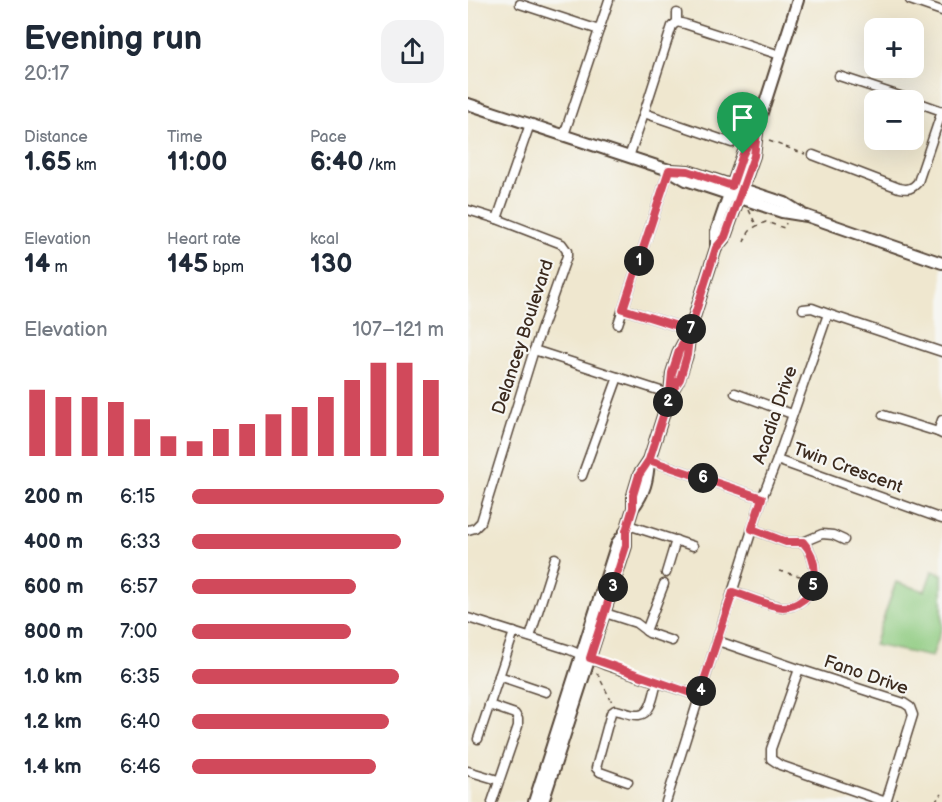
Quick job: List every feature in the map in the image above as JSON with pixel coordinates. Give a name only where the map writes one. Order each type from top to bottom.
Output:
[{"type":"main road","points":[[534,802],[585,656],[605,613],[626,546],[627,528],[633,508],[642,498],[648,477],[649,460],[670,394],[680,379],[687,355],[690,330],[716,248],[716,232],[754,156],[758,125],[798,0]]},
{"type":"main road","points":[[468,104],[669,170],[686,180],[785,203],[807,216],[942,263]]},
{"type":"main road","points":[[543,802],[617,543],[627,528]]},
{"type":"street","points":[[564,135],[609,0]]},
{"type":"street","points":[[910,0],[942,11]]},
{"type":"street","points":[[520,4],[598,30]]},
{"type":"street","points":[[677,13],[677,22]]},
{"type":"street","points":[[677,22],[780,55]]},
{"type":"street","points":[[629,157],[672,26],[677,22]]},
{"type":"street","points":[[839,76],[880,90]]},
{"type":"street","points":[[813,155],[905,190],[912,188],[918,182],[942,111],[924,105]]},
{"type":"street","points":[[644,113],[732,143]]},
{"type":"street","points":[[497,219],[530,124]]},
{"type":"street","points":[[618,324],[669,170]]},
{"type":"street","name":"Delancey Boulevard","points":[[468,210],[562,244],[567,250],[567,256],[534,350],[481,522],[475,528],[468,530]]},
{"type":"street","points":[[803,309],[812,308],[942,352]]},
{"type":"street","points":[[623,309],[690,330]]},
{"type":"street","name":"Acadia Drive","points":[[666,802],[762,498],[828,314]]},
{"type":"street","points":[[534,350],[670,394]]},
{"type":"street","points":[[582,476],[618,377]]},
{"type":"street","points":[[735,393],[792,414]]},
{"type":"street","points":[[883,415],[940,433],[942,420]]},
{"type":"street","points":[[649,460],[762,498]]},
{"type":"street","name":"Twin Crescent","points":[[777,460],[942,519]]},
{"type":"street","points":[[627,528],[693,546]]},
{"type":"street","points":[[752,529],[786,542],[803,542],[822,534],[833,535],[844,540]]},
{"type":"street","points":[[666,573],[676,540]]},
{"type":"street","points":[[733,592],[782,607],[790,607],[804,599],[809,594],[813,583],[814,569],[811,553],[803,542]]},
{"type":"street","points":[[530,637],[555,558]]},
{"type":"street","points":[[646,631],[664,584]]},
{"type":"street","points":[[605,613],[636,623],[649,633],[672,641]]},
{"type":"street","points":[[468,618],[530,637],[699,696]]},
{"type":"street","points":[[478,739],[514,632]]},
{"type":"street","name":"Fano Drive","points":[[718,641],[904,703],[910,707],[913,715],[886,802]]},
{"type":"street","points":[[799,669],[771,749],[771,759],[780,765],[886,802]]},
{"type":"street","points":[[499,676],[546,692]]},
{"type":"street","points":[[628,782],[600,772],[596,768],[611,713],[615,710],[639,715],[646,712],[657,682]]},
{"type":"street","points":[[489,705],[515,714],[518,719],[518,726],[492,802]]},
{"type":"street","points":[[468,771],[498,780]]},
{"type":"path","points":[[769,141],[813,155]]},
{"type":"path","points":[[748,209],[757,226]]},
{"type":"path","points":[[744,242],[748,231],[757,226],[766,222],[784,228],[786,223]]},
{"type":"path","points":[[779,571],[813,583]]},
{"type":"path","points":[[597,673],[615,710]]},
{"type":"path","points":[[935,802],[942,794]]},
{"type":"green space","points":[[932,571],[942,574],[942,627],[932,657],[874,645],[896,582],[925,591]]},
{"type":"route","points":[[743,154],[732,186],[688,171],[669,170],[623,309],[690,330],[687,355],[680,379],[670,394],[649,460],[639,475],[626,531],[626,546],[590,658],[699,696],[733,592],[782,607],[790,607],[809,594],[815,578],[811,553],[803,542],[786,542],[752,529],[762,498],[649,460],[670,394],[672,373],[679,351],[690,330],[716,248],[725,237],[754,156],[758,125],[743,154]]}]
